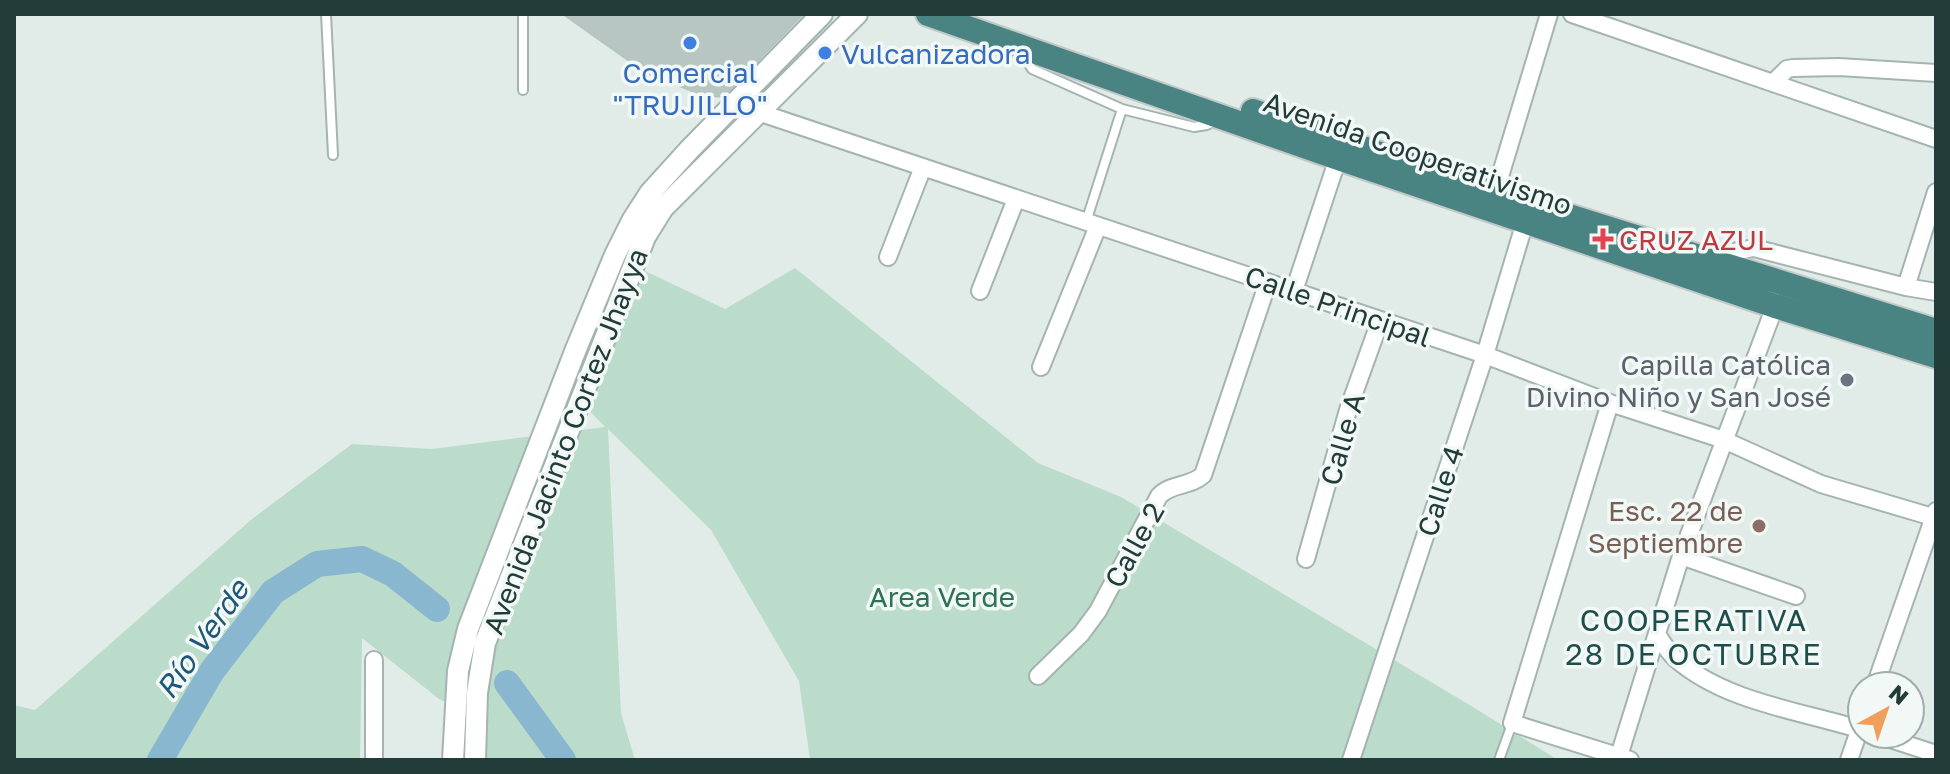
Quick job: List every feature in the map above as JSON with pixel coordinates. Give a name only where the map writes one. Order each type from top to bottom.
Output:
[{"type":"highway","name":"Avenida Cooperativismo","points":[[928,14],[1018,48],[1525,222],[1936,356]]},
{"type":"highway","name":"Avenida Cooperativismo","points":[[965,14],[1495,193],[1936,331]]},
{"type":"street","name":"Avenida Jacinto Cortez Jhayya","points":[[453,760],[458,671],[468,629],[615,255],[650,193],[822,14]]},
{"type":"street","name":"Avenida Jacinto Cortez Jhayya","points":[[475,760],[477,693],[485,643],[645,237],[663,208],[857,14]]},
{"type":"street","points":[[1495,193],[1549,14]]},
{"type":"street","points":[[1572,14],[1936,139]]},
{"type":"street","points":[[1773,83],[1787,69],[1793,68],[1839,67],[1936,73]]},
{"type":"street","name":"Calle Principal","points":[[740,96],[758,112],[1485,355],[1610,403],[1724,440],[1821,484],[1935,515]]},
{"type":"street","points":[[1294,291],[1338,158]]},
{"type":"street","points":[[888,257],[923,167]]},
{"type":"street","points":[[1906,287],[1936,192]]},
{"type":"street","points":[[980,291],[1016,199]]},
{"type":"street","name":"Calle 4","points":[[1351,760],[1485,355],[1525,222]]},
{"type":"street","points":[[1041,367],[1092,224]]},
{"type":"street","points":[[1703,258],[1754,248],[1936,292]]},
{"type":"street","name":"Calle 2","points":[[1038,676],[1081,634],[1098,611],[1159,496],[1170,488],[1193,482],[1203,475],[1268,282]]},
{"type":"street","points":[[1610,403],[1512,723],[1625,758],[1681,556],[1775,306]]},
{"type":"street","name":"Calle A","points":[[1306,559],[1348,410],[1380,321]]},
{"type":"street","points":[[1881,670],[1935,515]]},
{"type":"street","points":[[1681,556],[1796,596]]},
{"type":"street","points":[[1657,634],[1675,658],[1713,682],[1751,698],[1846,724]]},
{"type":"street","points":[[374,660],[374,760]]},
{"type":"lane","points":[[326,14],[333,155]]},
{"type":"lane","points":[[523,14],[523,90]]},
{"type":"lane","points":[[1018,48],[1032,69],[1122,109],[1194,127],[1223,118]]},
{"type":"lane","points":[[1092,224],[1122,109]]},
{"type":"lane","points":[[1499,760],[1512,723]]},
{"type":"green space","name":"Area Verde","points":[[795,268],[1038,463],[1121,497],[1558,760],[810,760],[799,681],[711,530],[608,429],[621,713],[635,760],[485,760],[486,720],[439,699],[362,638],[360,760],[14,760],[14,705],[35,710],[252,519],[352,444],[432,449],[605,427],[587,408],[641,269],[725,309]]},
{"type":"building","name":"Comercial \"TRUJILLO\"","points":[[563,14],[803,14],[723,97],[702,95],[645,72]]},
{"type":"waterway","name":"Río Verde","points":[[160,760],[212,671],[273,592],[317,564],[362,559],[393,574],[437,609]]},
{"type":"waterway","name":"Río Verde","points":[[507,683],[563,760]]},
{"type":"place","name":"Comercial \"TRUJILLO\"","points":[[690,43]]},
{"type":"place","name":"Vulcanizadora","points":[[825,53]]},
{"type":"place","name":"CRUZ AZUL","points":[[1603,239]]},
{"type":"place","name":"Capilla Católica Divino Niño y San José","points":[[1847,380]]},
{"type":"place","name":"Esc. 22 de Septiembre","points":[[1759,526]]},
{"type":"district","name":"COOPERATIVA 28 DE OCTUBRE","points":[[1694,637]]}]
